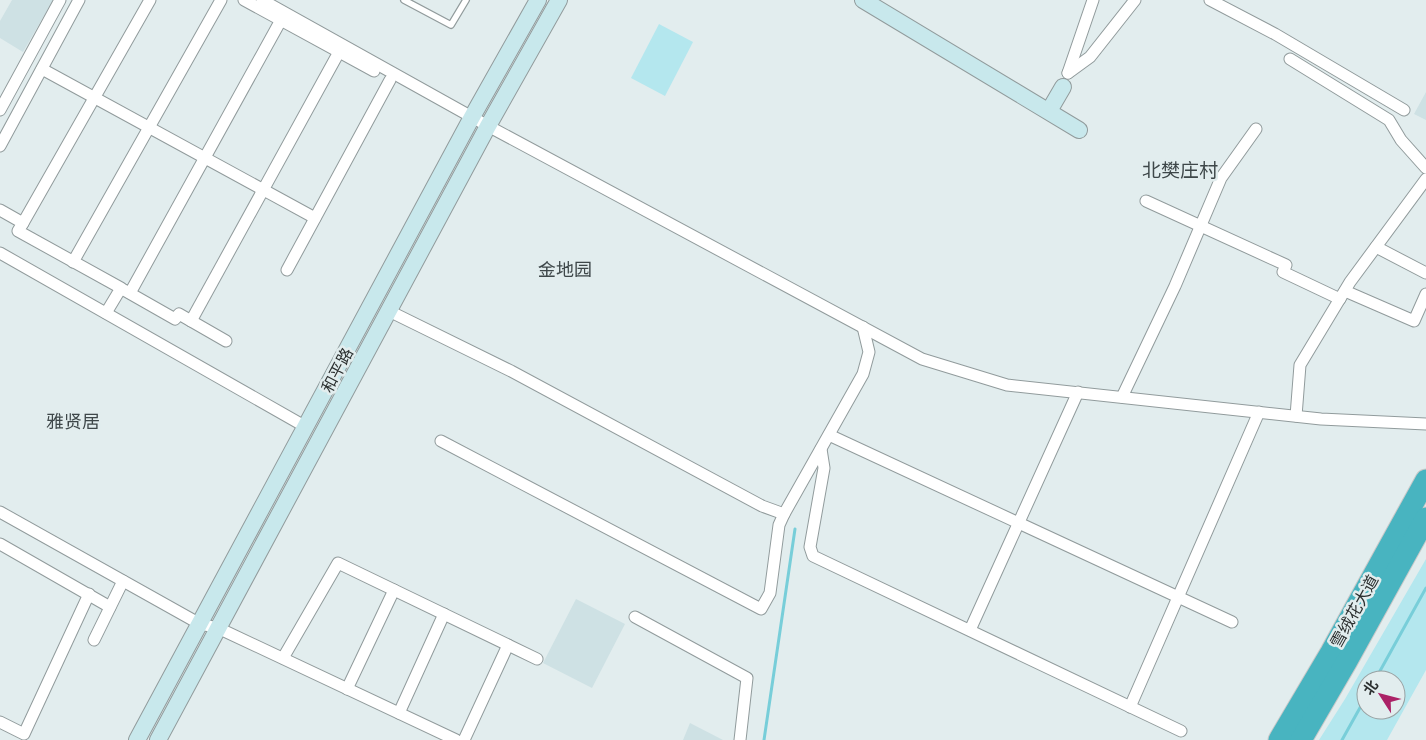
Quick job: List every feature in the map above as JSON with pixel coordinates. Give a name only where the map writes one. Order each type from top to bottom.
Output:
[{"type":"highway","name":"雪绒花大道","points":[[1279,740],[1331,652],[1426,480]]},
{"type":"highway","name":"雪绒花大道","points":[[1301,740],[1426,518]]},
{"type":"street","points":[[0,110],[60,0]]},
{"type":"street","points":[[0,146],[79,0]]},
{"type":"street","points":[[150,0],[18,231],[175,319],[179,314],[226,341]]},
{"type":"street","points":[[73,262],[221,0]]},
{"type":"street","points":[[244,0],[420,96]]},
{"type":"street","points":[[262,0],[488,126],[922,359],[1007,385],[1296,416],[1426,424]]},
{"type":"street","name":"和平路","points":[[136,740],[472,117],[538,0]]},
{"type":"street","name":"和平路","points":[[158,740],[488,126],[559,0]]},
{"type":"street","points":[[863,0],[1080,130]]},
{"type":"street","points":[[1049,111],[1066,80],[1093,0]]},
{"type":"street","points":[[1066,80],[1090,57],[1135,0]]},
{"type":"street","points":[[1210,0],[1275,34],[1404,110]]},
{"type":"street","points":[[106,313],[125,291],[204,158],[281,20]]},
{"type":"street","points":[[191,321],[339,52]]},
{"type":"street","points":[[1290,59],[1389,120],[1401,140],[1426,168]]},
{"type":"street","points":[[42,69],[315,218]]},
{"type":"street","points":[[287,270],[390,80]]},
{"type":"street","points":[[1122,397],[1175,286],[1221,178],[1256,129]]},
{"type":"street","points":[[1296,416],[1300,365],[1376,246],[1426,179]]},
{"type":"street","points":[[1146,201],[1286,265],[1284,272],[1414,321],[1426,294]]},
{"type":"street","points":[[0,210],[23,223]]},
{"type":"street","points":[[1376,246],[1426,273]]},
{"type":"street","points":[[0,253],[306,427]]},
{"type":"street","points":[[389,311],[511,371],[762,506],[784,514]]},
{"type":"street","points":[[441,441],[761,609],[770,594],[779,525],[863,374],[869,352],[863,327]]},
{"type":"street","points":[[970,630],[1078,392]]},
{"type":"street","points":[[1130,707],[1259,412]]},
{"type":"street","points":[[829,435],[1232,622]]},
{"type":"street","points":[[820,449],[824,468],[810,547],[813,556],[1181,731]]},
{"type":"street","points":[[0,512],[200,624],[218,628],[456,740]]},
{"type":"street","points":[[0,544],[110,607]]},
{"type":"street","points":[[283,658],[338,562],[537,659]]},
{"type":"street","points":[[94,640],[123,581]]},
{"type":"street","points":[[347,689],[394,590]]},
{"type":"street","points":[[0,722],[24,734],[89,594]]},
{"type":"street","points":[[399,713],[444,614]]},
{"type":"street","points":[[635,617],[747,678],[740,740]]},
{"type":"street","points":[[464,740],[508,645]]},
{"type":"lane","points":[[404,0],[451,25],[466,0]]},
{"type":"shaded area","points":[[12,0],[53,0],[23,52],[0,38],[0,21]]},
{"type":"shaded area","points":[[659,24],[693,42],[665,96],[631,78]]},
{"type":"shaded area","points":[[1426,92],[1426,120],[1414,114]]},
{"type":"shaded area","points":[[1426,559],[1426,670],[1406,706],[1406,670],[1362,670]]},
{"type":"shaded area","points":[[576,599],[625,624],[592,688],[543,663]]},
{"type":"shaded area","points":[[1356,680],[1356,720],[1398,720],[1387,740],[1319,740]]},
{"type":"shaded area","points":[[690,723],[723,740],[683,740]]},
{"type":"waterway","points":[[764,740],[795,529]]},
{"type":"waterway","points":[[1381,670],[1426,588]]},
{"type":"waterway","points":[[1342,740],[1356,715]]},
{"type":"district","name":"北樊庄村","points":[[1180,170]]},
{"type":"district","name":"金地园","points":[[565,269]]},
{"type":"district","name":"雅贤居","points":[[73,421]]}]
